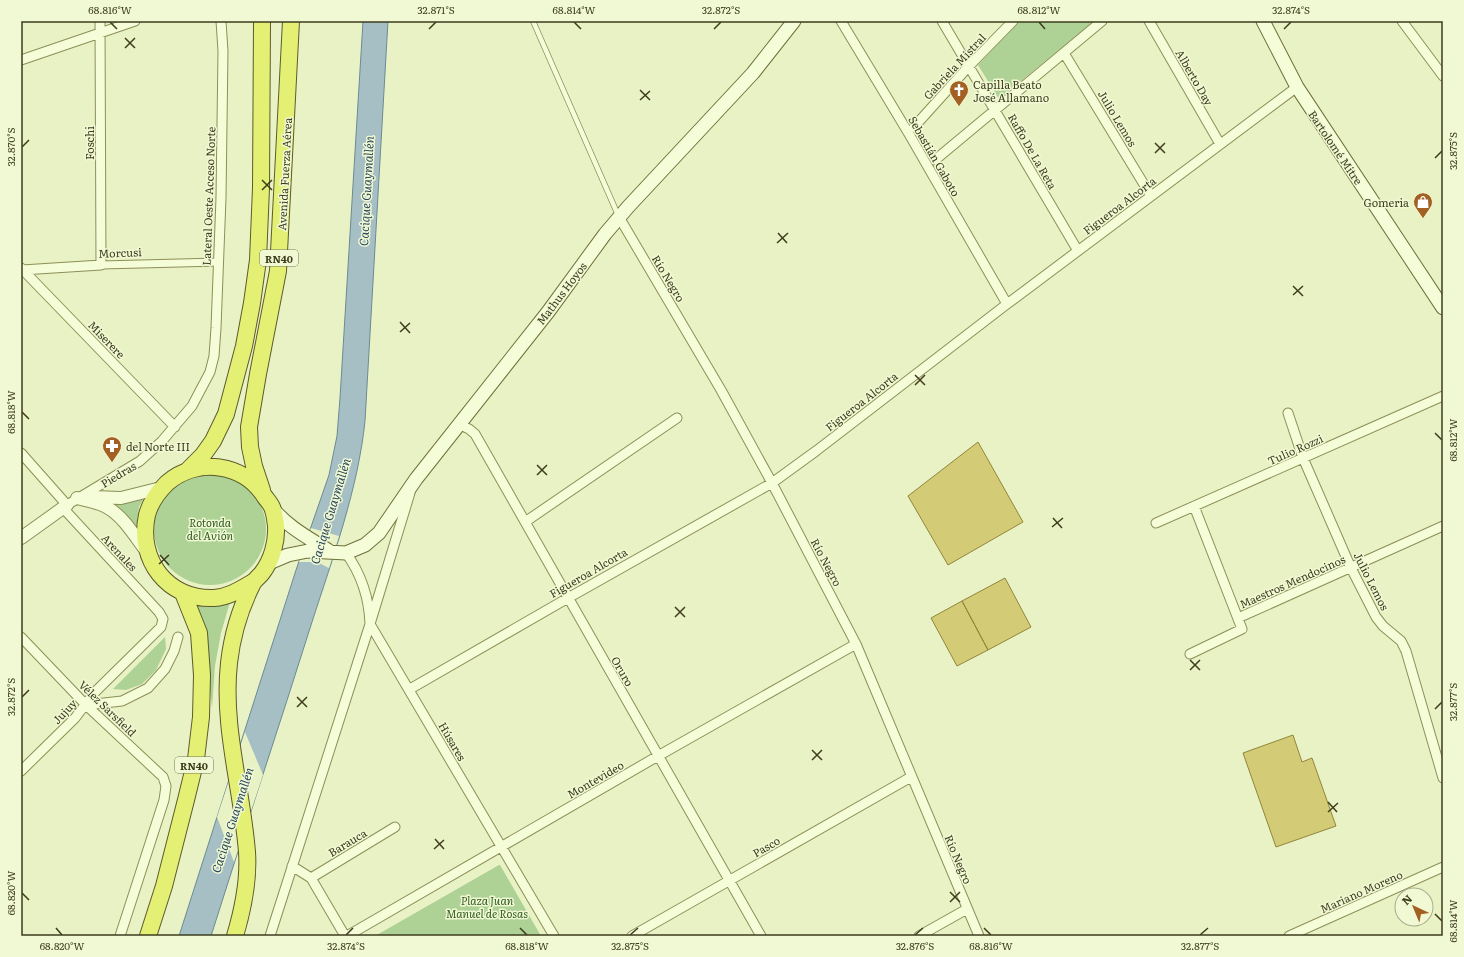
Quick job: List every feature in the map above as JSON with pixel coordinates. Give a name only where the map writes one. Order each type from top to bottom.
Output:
[{"type":"highway","name":"Avenida Fuerza Aérea","points":[[187,471],[203,455],[213,441],[226,414],[244,346],[252,303],[258,260],[261,188],[262,21]]},
{"type":"highway","name":"Avenida Fuerza Aérea","points":[[262,492],[250,447],[249,427],[278,271],[292,21]]},
{"type":"highway","points":[[187,471],[208,467],[228,469],[247,478],[262,492]]},
{"type":"highway","name":"RN40","points":[[148,936],[164,886],[196,759],[201,717],[202,675],[199,633],[183,592],[166,581],[155,568],[147,552],[145,539],[146,519],[153,500],[161,488],[173,478],[187,471]]},
{"type":"highway","name":"RN40","points":[[235,936],[242,914],[246,881],[247,853],[230,734],[227,694],[230,653],[236,627],[253,582],[269,563],[275,546],[276,528],[273,509],[262,492]]},
{"type":"highway","points":[[183,592],[199,597],[216,598],[232,594],[253,582]]},
{"type":"main road","name":"Mathus Hoyos","points":[[269,563],[288,554],[302,552],[336,552],[365,545],[379,533],[412,484],[548,312],[619,217],[753,73],[794,21]]},
{"type":"main road","name":"Bartolomé Mitre","points":[[1263,21],[1297,87],[1443,308]]},
{"type":"main road","points":[[273,509],[287,524],[308,538],[336,552]]},
{"type":"street","name":"Foschi","points":[[100,21],[101,265]]},
{"type":"street","points":[[21,60],[135,21]]},
{"type":"street","name":"Lateral Oeste Acceso Norte","points":[[210,372],[214,356],[219,262],[223,51],[221,21]]},
{"type":"street","name":"Sebastián Gaboto","points":[[841,21],[909,134],[1006,304]]},
{"type":"street","name":"Raffo De La Reta","points":[[942,21],[1078,252]]},
{"type":"street","name":"Gabriela Mistral","points":[[914,127],[969,66],[1013,21]]},
{"type":"street","points":[[935,160],[1102,21]]},
{"type":"street","name":"Alberto Day","points":[[1149,21],[1220,144]]},
{"type":"street","points":[[1402,21],[1443,76]]},
{"type":"street","name":"Julio Lemos","points":[[1064,53],[1151,196]]},
{"type":"street","name":"Figueroa Alcorta","points":[[410,689],[772,482],[816,451],[1006,304],[1078,252],[1297,87]]},
{"type":"street","name":"Río Negro","points":[[619,217],[721,390],[772,482],[856,644],[979,936]]},
{"type":"street","name":"Morcusi","points":[[22,269],[219,262]]},
{"type":"street","name":"Miserere","points":[[22,269],[175,427]]},
{"type":"street","name":"Piedras","points":[[21,538],[65,507],[140,461],[162,441],[192,406],[210,372]]},
{"type":"street","name":"Tulio Rozzi","points":[[1156,523],[1443,396]]},
{"type":"street","name":"Julio Lemos","points":[[1288,413],[1303,458],[1351,568],[1376,617],[1383,626],[1401,641],[1406,651],[1443,778]]},
{"type":"street","points":[[525,522],[677,418]]},
{"type":"street","name":"Oruro","points":[[458,424],[469,429],[475,434],[761,936]]},
{"type":"street","name":"Arenales","points":[[21,453],[65,507],[159,612]]},
{"type":"street","points":[[270,936],[370,624],[412,484]]},
{"type":"street","name":"Piedras","points":[[79,498],[121,498],[161,488]]},
{"type":"street","name":"Piedras","points":[[79,498],[108,508],[117,515],[147,552]]},
{"type":"street","points":[[1190,654],[1242,629],[1194,506]]},
{"type":"street","name":"Maestros Mendocinos","points":[[1238,618],[1443,526]]},
{"type":"street","name":"Húsares","points":[[336,552],[356,568],[364,584],[370,608],[370,624],[410,689],[554,936]]},
{"type":"street","name":"Jujuy","points":[[21,770],[75,718],[95,692],[161,627],[163,620],[159,612]]},
{"type":"street","points":[[86,705],[122,701],[148,688],[165,669],[174,651],[178,636]]},
{"type":"street","name":"Vélez Sarsfield","points":[[21,637],[86,705],[163,777],[166,786],[164,800],[120,936]]},
{"type":"street","name":"Montevideo","points":[[346,936],[856,644]]},
{"type":"street","name":"Pasco","points":[[632,936],[911,777]]},
{"type":"street","name":"Barauca","points":[[310,878],[395,827]]},
{"type":"street","points":[[292,866],[310,878],[346,936]]},
{"type":"street","name":"Mariano Moreno","points":[[1289,936],[1443,867]]},
{"type":"street","points":[[919,936],[967,909]]},
{"type":"lane","points":[[533,21],[619,217]]},
{"type":"green space","points":[[1020,21],[1094,21],[999,99],[978,65]]},
{"type":"green space","name":"Rotonda del Avión","points":[[210,473],[232,477],[250,489],[262,507],[266,529],[262,551],[250,569],[232,581],[210,585],[188,581],[170,569],[158,551],[154,529],[158,507],[170,489],[188,477]]},
{"type":"green space","points":[[145,496],[139,507],[136,531],[114,504]]},
{"type":"green space","points":[[194,602],[230,602],[221,633],[215,666],[212,708],[204,632]]},
{"type":"green space","points":[[165,637],[166,649],[156,670],[142,684],[126,690],[113,689]]},
{"type":"green space","name":"Plaza Juan Manuel de Rosas","points":[[499,865],[541,936],[375,936]]},
{"type":"water","name":"Cacique Guaymallén","points":[[363,21],[388,21],[365,421],[357,472],[344,523],[211,936],[179,936],[296,570],[329,475],[337,436]]},
{"type":"pier","points":[[311,528],[339,536],[329,568],[317,562],[299,562]]},
{"type":"pier","points":[[245,732],[263,775],[234,862],[217,817]]},
{"type":"building","points":[[978,442],[1023,522],[948,565],[908,496]]},
{"type":"building","points":[[1005,578],[1031,627],[988,650],[962,601]]},
{"type":"building","points":[[962,601],[988,650],[957,666],[931,618]]},
{"type":"building","points":[[1293,735],[1302,762],[1312,758],[1336,826],[1276,847],[1243,753]]},
{"type":"place","name":"Capilla Beato José Allamano","points":[[959,107]]},
{"type":"place","name":"Gomeria","points":[[1423,219]]},
{"type":"place","name":"del Norte III","points":[[112,463]]}]
